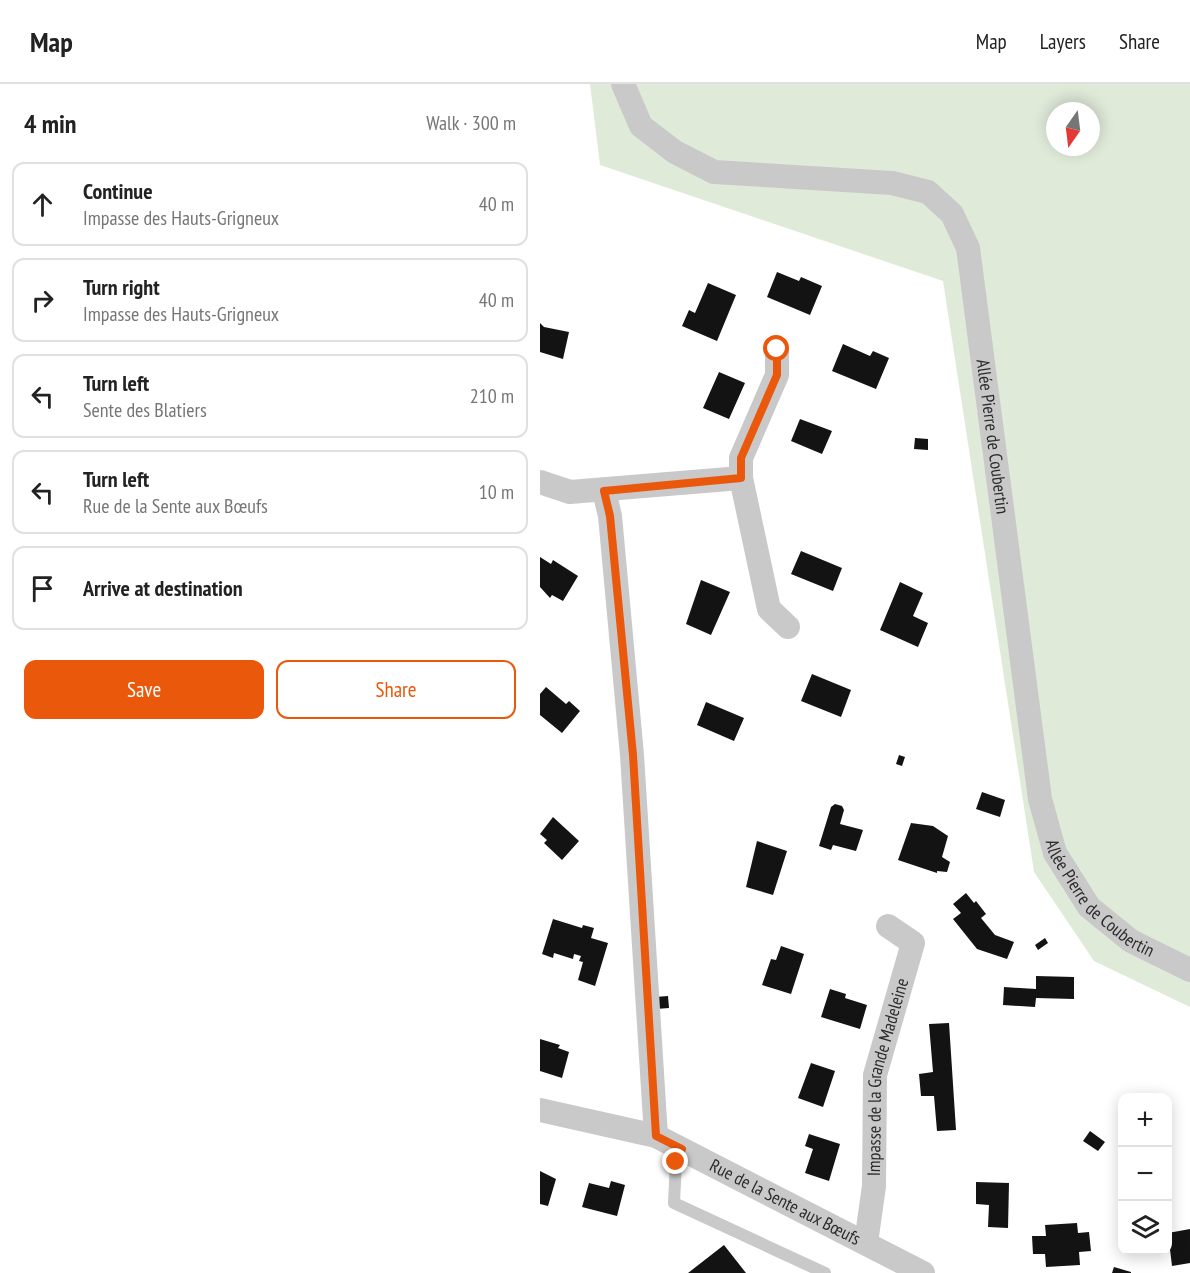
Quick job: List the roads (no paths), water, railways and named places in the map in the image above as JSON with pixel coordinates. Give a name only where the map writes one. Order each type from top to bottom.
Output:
[{"type":"street","name":"Allée Pierre de Coubertin","points":[[623,84],[641,126],[675,152],[714,172],[892,183],[928,192],[952,214],[968,248],[1040,799],[1055,853],[1089,907],[1131,941],[1190,970]]},
{"type":"street","points":[[777,349],[777,375],[741,458],[741,478],[769,609],[788,627]]},
{"type":"street","points":[[540,482],[570,492],[741,478]]},
{"type":"street","points":[[604,491],[610,516],[633,755],[656,1136]]},
{"type":"street","name":"Impasse de la Grande Madeleine","points":[[866,1244],[874,1186],[875,1075],[913,943],[888,926]]},
{"type":"street","name":"Rue de la Sente aux Bœufs","points":[[540,1110],[656,1136],[923,1273]]},
{"type":"lane","points":[[682,1149],[676,1162],[674,1203],[825,1273]]}]
